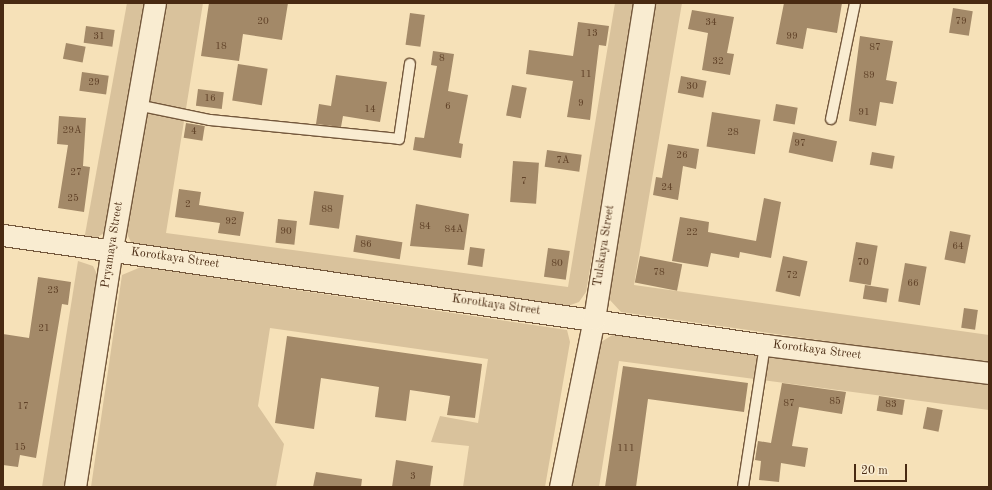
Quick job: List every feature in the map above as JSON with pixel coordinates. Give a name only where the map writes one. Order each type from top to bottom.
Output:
[{"type":"street","name":"Pryamaya Street","points":[[75,487],[112,249],[155,3]]},
{"type":"street","name":"Tulskaya Street","points":[[560,487],[594,320],[644,3]]},
{"type":"street","name":"Korotkaya Street","points":[[3,235],[112,249],[765,345],[989,373]]},
{"type":"lane","points":[[831,119],[855,3]]},
{"type":"lane","points":[[137,105],[210,120],[399,139],[410,64]]},
{"type":"lane","points":[[743,487],[765,345]]},
{"type":"shaded area","points":[[127,3],[148,3],[108,230],[98,237],[84,240]]},
{"type":"shaded area","points":[[164,3],[203,3],[166,233],[568,287],[615,3],[636,3],[586,292],[579,302],[565,307],[144,249],[131,242],[126,232]]},
{"type":"shaded area","points":[[653,3],[682,3],[634,285],[989,335],[989,364],[621,312],[609,299],[609,277]]},
{"type":"shaded area","points":[[78,261],[93,266],[100,280],[67,487],[42,487]]},
{"type":"shaded area","points":[[141,267],[567,330],[570,342],[545,487],[463,487],[469,446],[431,442],[440,416],[478,423],[488,359],[270,328],[258,406],[284,444],[276,487],[91,487],[122,275]]},
{"type":"shaded area","points":[[619,331],[989,385],[989,410],[619,361],[599,487],[568,487],[591,364],[601,342]]},
{"type":"building","points":[[209,3],[288,3],[282,40],[243,34],[239,61],[201,56]]},
{"type":"building","points":[[784,3],[842,3],[837,33],[807,28],[803,49],[776,44]]},
{"type":"building","points":[[953,8],[973,11],[969,36],[949,33]]},
{"type":"building","points":[[692,10],[734,17],[727,53],[734,54],[730,75],[702,70],[708,33],[688,29]]},
{"type":"building","points":[[410,13],[425,15],[420,47],[406,45]]},
{"type":"building","points":[[578,22],[609,26],[606,46],[599,45],[590,120],[567,117],[573,81],[526,74],[529,50],[573,56]]},
{"type":"building","points":[[86,26],[115,30],[112,47],[84,43]]},
{"type":"building","points":[[860,36],[893,41],[886,80],[897,82],[893,104],[880,102],[876,126],[849,121]]},
{"type":"building","points":[[66,43],[86,47],[83,63],[63,59]]},
{"type":"building","points":[[433,51],[454,54],[448,91],[468,95],[459,143],[463,144],[461,158],[413,150],[415,137],[424,138],[437,66],[431,65]]},
{"type":"building","points":[[238,64],[268,69],[262,105],[232,101]]},
{"type":"building","points":[[82,72],[109,76],[106,95],[79,91]]},
{"type":"building","points":[[336,75],[387,82],[380,122],[343,116],[341,127],[316,124],[319,104],[331,106]]},
{"type":"building","points":[[681,76],[707,81],[703,98],[678,93]]},
{"type":"building","points":[[512,85],[527,88],[521,118],[506,115]]},
{"type":"building","points":[[198,89],[224,92],[222,109],[196,106]]},
{"type":"building","points":[[776,104],[798,108],[795,125],[773,121]]},
{"type":"building","points":[[712,112],[760,120],[755,154],[707,147]]},
{"type":"building","points":[[59,116],[86,118],[83,166],[90,167],[84,212],[58,208],[68,145],[57,144]]},
{"type":"building","points":[[186,123],[205,126],[202,141],[184,138]]},
{"type":"building","points":[[793,132],[837,141],[833,162],[789,153]]},
{"type":"building","points":[[668,144],[699,149],[696,169],[683,166],[678,200],[653,195],[656,177],[662,178]]},
{"type":"building","points":[[547,150],[582,155],[579,172],[545,167]]},
{"type":"building","points":[[872,152],[895,156],[892,169],[870,165]]},
{"type":"building","points":[[513,161],[539,163],[536,204],[510,202]]},
{"type":"building","points":[[179,189],[201,192],[199,205],[244,212],[240,236],[218,233],[220,223],[175,217]]},
{"type":"building","points":[[314,191],[344,195],[339,229],[309,225]]},
{"type":"building","points":[[764,198],[781,202],[771,258],[740,252],[739,258],[711,253],[708,267],[672,261],[680,217],[709,222],[708,232],[756,241]]},
{"type":"building","points":[[416,204],[469,214],[464,250],[410,246]]},
{"type":"building","points":[[278,219],[297,221],[294,245],[275,243]]},
{"type":"building","points":[[950,231],[971,235],[965,263],[944,259]]},
{"type":"building","points":[[356,235],[402,242],[400,259],[353,252]]},
{"type":"building","points":[[856,242],[878,246],[871,285],[849,281]]},
{"type":"building","points":[[470,247],[485,249],[482,267],[467,265]]},
{"type":"building","points":[[548,248],[570,251],[566,280],[544,277]]},
{"type":"building","points":[[640,256],[682,264],[677,291],[635,283]]},
{"type":"building","points":[[783,256],[807,261],[800,296],[776,291]]},
{"type":"building","points":[[905,263],[927,267],[920,305],[898,301]]},
{"type":"building","points":[[38,277],[71,282],[68,305],[62,304],[36,458],[20,455],[18,467],[3,465],[3,334],[29,338]]},
{"type":"building","points":[[865,285],[889,289],[887,303],[863,299]]},
{"type":"building","points":[[964,308],[978,310],[975,330],[961,328]]},
{"type":"building","points":[[287,336],[482,364],[475,418],[447,415],[450,396],[410,390],[406,421],[375,417],[379,387],[321,378],[314,429],[275,423]]},
{"type":"building","points":[[623,366],[748,383],[744,412],[648,399],[636,487],[605,487]]},
{"type":"building","points":[[782,383],[846,392],[842,414],[799,407],[792,446],[808,448],[805,467],[781,463],[779,482],[759,480],[761,461],[755,460],[758,441],[771,443]]},
{"type":"building","points":[[879,396],[905,400],[902,415],[877,411]]},
{"type":"building","points":[[927,407],[943,410],[939,432],[923,429]]},
{"type":"building","points":[[396,460],[433,466],[430,487],[392,487]]},
{"type":"building","points":[[316,472],[362,479],[361,487],[313,487]]}]
